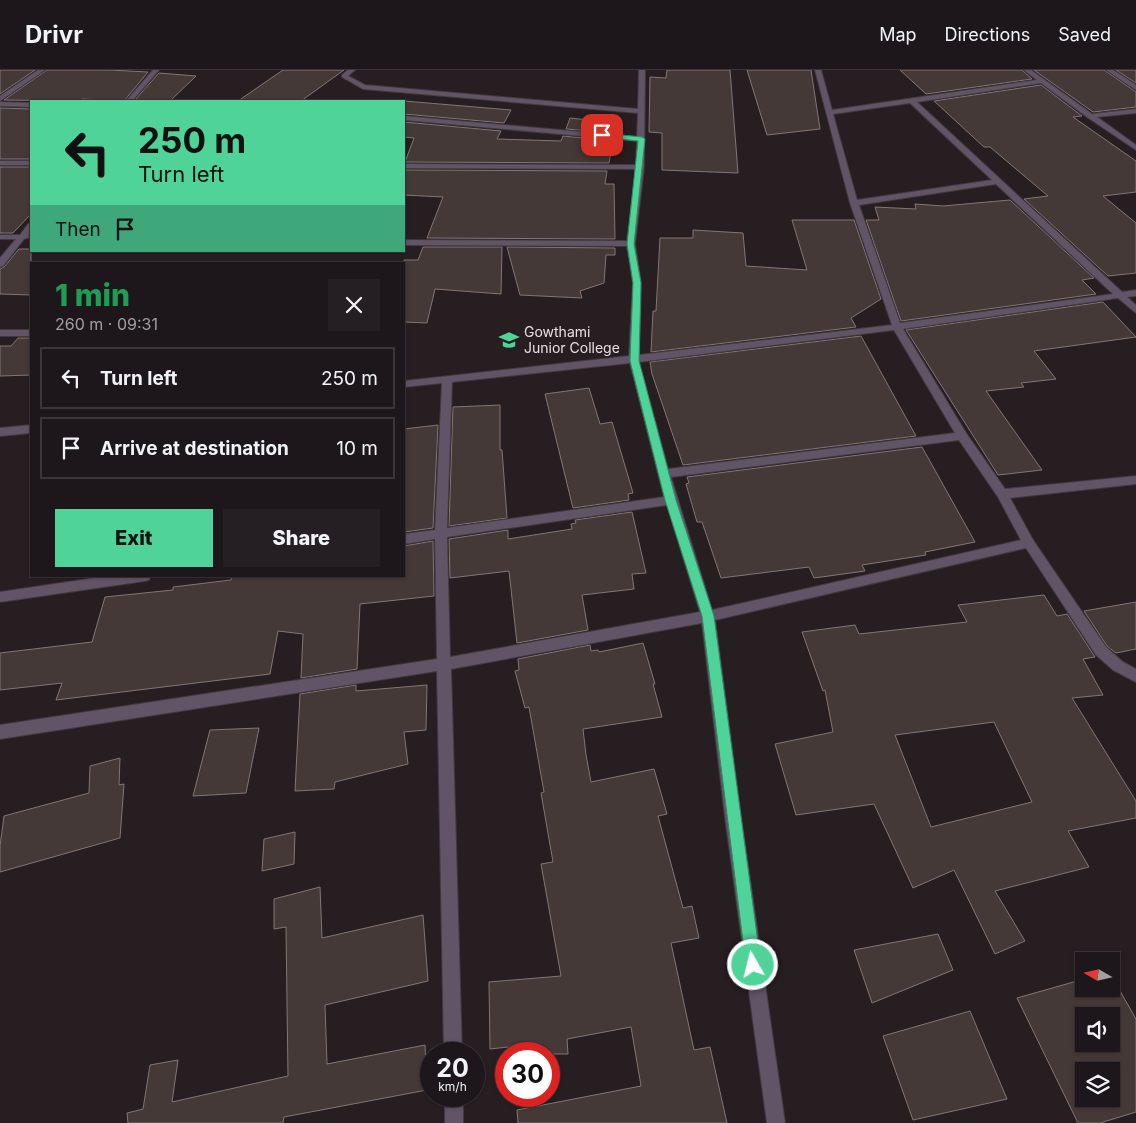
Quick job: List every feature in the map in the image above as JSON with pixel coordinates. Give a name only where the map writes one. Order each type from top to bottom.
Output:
[{"type":"street","points":[[0,99],[42,70]]},
{"type":"street","points":[[129,100],[156,70]]},
{"type":"street","points":[[352,70],[344,76],[363,87],[641,111]]},
{"type":"street","points":[[642,70],[642,139],[631,244],[637,283],[634,361],[671,500],[708,616],[733,817],[776,1123]]},
{"type":"street","points":[[818,70],[854,202],[897,327],[962,436],[1002,494],[1029,542],[1101,651],[1118,666],[1136,676]]},
{"type":"street","points":[[1027,70],[1136,148]]},
{"type":"street","points":[[1108,70],[1136,88]]},
{"type":"street","points":[[829,113],[1042,81]]},
{"type":"street","points":[[911,100],[1136,310]]},
{"type":"street","points":[[0,104],[30,105]]},
{"type":"street","points":[[1089,116],[1136,111]]},
{"type":"street","points":[[405,118],[642,139]]},
{"type":"street","points":[[0,163],[30,163]]},
{"type":"street","points":[[405,166],[640,167]]},
{"type":"street","points":[[854,202],[999,182]]},
{"type":"street","points":[[0,237],[27,237]]},
{"type":"street","points":[[0,264],[27,237]]},
{"type":"street","points":[[405,242],[631,244]]},
{"type":"street","points":[[405,384],[634,361],[1136,294]]},
{"type":"street","points":[[0,333],[30,333]]},
{"type":"street","points":[[447,380],[441,534],[453,1042]]},
{"type":"street","points":[[0,432],[30,429]]},
{"type":"street","points":[[665,474],[962,436]]},
{"type":"street","points":[[1002,494],[1136,480]]},
{"type":"street","points":[[405,539],[671,500]]},
{"type":"street","points":[[0,732],[445,664],[708,616],[1029,542]]},
{"type":"street","points":[[0,597],[138,577]]},
{"type":"street","points":[[454,1107],[454,1123]]},
{"type":"building","points":[[0,70],[35,70],[0,94]]},
{"type":"building","points":[[47,70],[148,72],[125,100],[4,100]]},
{"type":"building","points":[[283,70],[344,70],[302,100],[239,100]]},
{"type":"building","points":[[667,70],[730,70],[738,173],[662,170],[662,133],[649,132],[650,77],[666,78]]},
{"type":"building","points":[[747,70],[811,70],[820,129],[767,135]]},
{"type":"building","points":[[900,70],[1022,70],[1032,79],[926,94]]},
{"type":"building","points":[[1034,70],[1104,70],[1136,92],[1136,107],[1093,112]]},
{"type":"building","points":[[1116,70],[1136,70],[1136,83]]},
{"type":"building","points":[[159,73],[196,76],[171,100],[135,100]]},
{"type":"building","points":[[1041,85],[1082,116],[1073,117],[1136,161],[1136,192],[1103,196],[1136,223],[1136,273],[1108,276],[1024,199],[1048,196],[990,147],[984,147],[934,101]]},
{"type":"building","points":[[405,101],[511,110],[504,123],[405,114]]},
{"type":"building","points":[[0,108],[30,109],[30,159],[0,159]]},
{"type":"building","points":[[570,118],[617,123],[615,133],[566,129]]},
{"type":"building","points":[[405,122],[501,131],[497,139],[561,141],[563,136],[613,141],[609,163],[405,162],[414,138],[405,137]]},
{"type":"building","points":[[0,167],[30,167],[30,215],[13,233],[0,233]]},
{"type":"building","points":[[405,170],[607,171],[605,184],[614,184],[615,239],[427,238],[443,197],[405,195]]},
{"type":"building","points":[[1010,200],[1094,278],[1082,280],[1096,294],[901,321],[866,220],[879,220],[875,207],[916,209],[915,204],[943,206]]},
{"type":"building","points":[[792,220],[854,220],[881,299],[851,318],[856,327],[651,352],[653,311],[656,311],[660,238],[693,238],[693,230],[743,233],[746,266],[807,270]]},
{"type":"building","points":[[423,247],[502,247],[501,294],[435,289],[427,323],[405,322],[404,260],[418,260]]},
{"type":"building","points":[[507,247],[615,248],[615,255],[606,255],[604,283],[580,291],[582,298],[520,295]]},
{"type":"building","points":[[19,249],[30,249],[30,295],[0,294],[0,269],[4,267]]},
{"type":"building","points":[[1103,302],[1136,337],[1034,351],[1056,379],[1021,383],[1024,387],[986,391],[1042,470],[998,475],[906,330]]},
{"type":"building","points":[[861,336],[916,436],[683,465],[652,374],[650,362]]},
{"type":"building","points":[[18,338],[30,338],[30,375],[0,376],[0,346],[11,346]]},
{"type":"building","points":[[589,388],[600,424],[612,422],[633,493],[628,494],[629,500],[573,508],[545,394]]},
{"type":"building","points":[[500,405],[500,450],[502,450],[507,518],[449,526],[453,407]]},
{"type":"building","points":[[438,425],[433,528],[405,532],[405,429]]},
{"type":"building","points":[[922,447],[975,542],[925,552],[926,555],[862,565],[865,571],[814,578],[809,567],[721,578],[702,522],[697,522],[686,484],[689,483],[687,477]]},
{"type":"building","points":[[632,512],[646,573],[632,574],[634,589],[582,595],[588,630],[517,643],[509,571],[450,578],[449,539],[508,530],[508,539],[572,529],[571,524],[576,523],[575,520]]},
{"type":"building","points":[[433,541],[434,596],[360,604],[357,669],[301,678],[303,634],[278,631],[270,674],[56,700],[62,683],[0,690],[0,653],[92,642],[105,597],[173,590],[173,587],[231,580],[232,577],[405,577],[405,546]]},
{"type":"building","points":[[1044,595],[1057,616],[1067,614],[1095,657],[1083,659],[1103,695],[1072,698],[1136,801],[1136,818],[1068,831],[1089,867],[995,891],[1025,941],[995,954],[954,870],[913,888],[874,804],[796,815],[775,744],[833,732],[825,690],[823,691],[802,632],[855,625],[859,634],[967,622],[958,605]],"holes":[[[994,722],[1032,802],[931,827],[895,735]]]},
{"type":"building","points":[[1136,602],[1136,649],[1116,653],[1107,646],[1084,611]]},
{"type":"building","points":[[643,643],[655,684],[653,684],[662,717],[583,729],[586,755],[591,782],[654,769],[667,814],[658,816],[683,908],[692,906],[699,938],[671,943],[694,1050],[710,1047],[727,1123],[518,1123],[517,1110],[532,1107],[560,1107],[560,1102],[641,1086],[631,1027],[567,1039],[568,1054],[560,1054],[560,1042],[495,1042],[495,1048],[490,1049],[489,982],[561,976],[541,864],[553,862],[541,793],[544,792],[529,707],[525,708],[515,671],[519,670],[518,659],[590,645],[591,651],[598,650],[599,652]]},
{"type":"building","points":[[356,685],[356,691],[427,685],[426,730],[404,732],[408,764],[335,782],[334,789],[295,791],[300,694]]},
{"type":"building","points":[[259,728],[246,793],[193,796],[210,730]]},
{"type":"building","points":[[120,758],[119,785],[124,784],[120,838],[0,872],[0,846],[4,816],[89,793],[90,766]]},
{"type":"building","points":[[295,832],[294,864],[262,871],[264,839]]},
{"type":"building","points":[[320,887],[322,938],[423,915],[428,981],[325,1005],[327,1064],[420,1046],[420,1091],[284,1117],[283,1123],[128,1123],[127,1113],[143,1109],[150,1065],[178,1060],[172,1102],[288,1076],[286,927],[274,929],[274,899]]},
{"type":"building","points":[[938,934],[953,970],[872,1003],[854,950]]},
{"type":"building","points":[[1075,982],[1075,998],[1120,998],[1120,991],[1136,1019],[1136,1112],[1100,1123],[1078,1123],[1017,998]]},
{"type":"building","points":[[970,1011],[1007,1099],[913,1120],[883,1036]]},
{"type":"place","name":"Gowthami Junior College","points":[[509,340]]},
{"type":"route","points":[[602,135],[642,139],[631,244],[637,283],[634,361],[671,500],[708,616],[753,965]]}]
